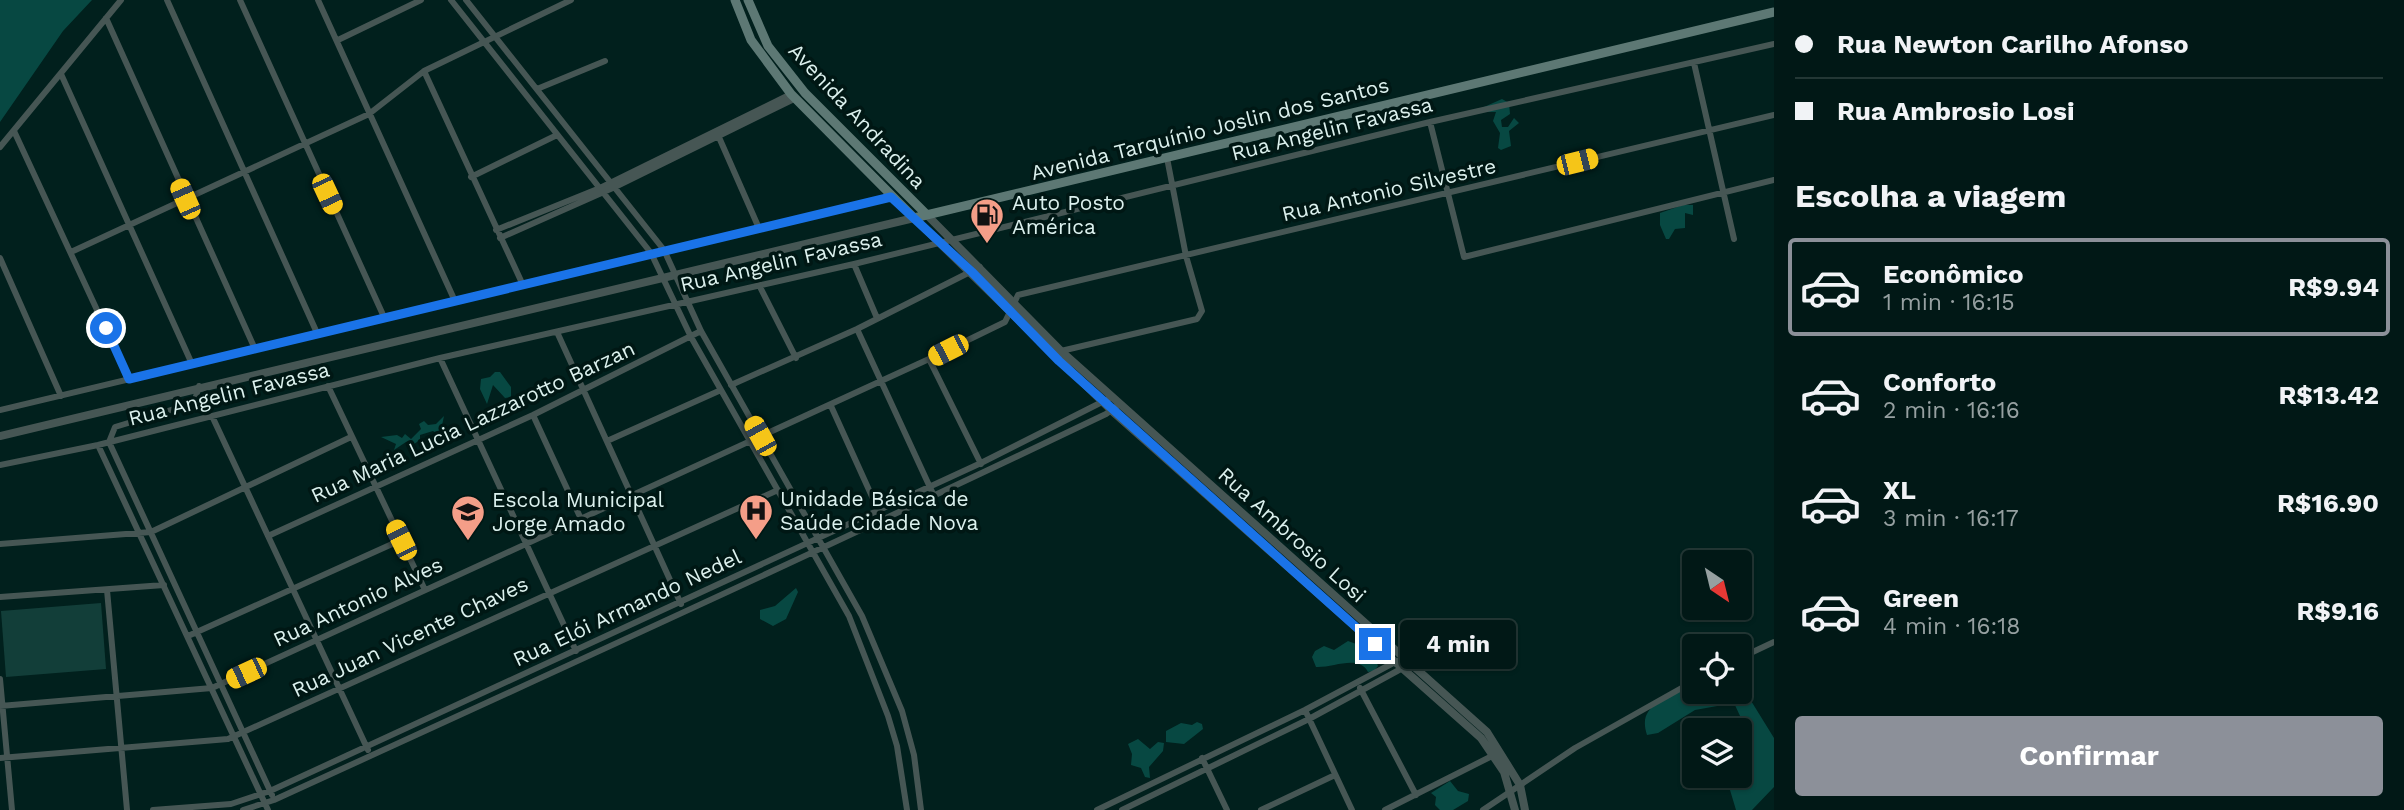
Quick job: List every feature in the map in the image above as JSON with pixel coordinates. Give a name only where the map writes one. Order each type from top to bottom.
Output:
[{"type":"main road","name":"Avenida Andradina","points":[[735,0],[751,40],[792,96],[914,218]]},
{"type":"main road","name":"Avenida Andradina","points":[[748,0],[768,46],[805,93],[927,215]]},
{"type":"main road","name":"Avenida Tarquínio Joslin dos Santos","points":[[914,218],[1774,12]]},
{"type":"street","points":[[0,147],[121,0]]},
{"type":"street","points":[[167,0],[317,333]]},
{"type":"street","points":[[240,0],[384,317]]},
{"type":"street","points":[[318,0],[454,299]]},
{"type":"street","points":[[338,40],[421,0]]},
{"type":"street","points":[[451,0],[651,253],[691,337],[849,616],[897,746],[907,810]]},
{"type":"street","points":[[466,0],[664,250],[701,331],[862,616],[902,711],[914,755],[921,810]]},
{"type":"street","points":[[71,252],[369,114],[424,71],[571,0]]},
{"type":"street","points":[[106,18],[185,199],[255,349]]},
{"type":"street","name":"Rua Angelin Favassa","points":[[0,465],[98,445],[439,358],[854,264],[1430,122],[1774,44]]},
{"type":"street","points":[[537,89],[605,61]]},
{"type":"street","points":[[1694,64],[1734,239]]},
{"type":"street","points":[[424,71],[522,283]]},
{"type":"street","points":[[61,74],[192,364]]},
{"type":"street","points":[[500,238],[792,96]]},
{"type":"street","name":"Rua Antonio Silvestre","points":[[1014,300],[1018,295],[1774,115]]},
{"type":"street","points":[[1430,122],[1464,257],[1774,180]]},
{"type":"street","points":[[14,131],[129,379]]},
{"type":"street","points":[[717,133],[758,226]]},
{"type":"street","points":[[471,177],[557,135]]},
{"type":"street","points":[[1061,351],[1197,319],[1202,311],[1186,256],[1175,185],[1167,158]]},
{"type":"street","points":[[496,230],[602,190]]},
{"type":"street","points":[[0,409],[758,226],[891,197]]},
{"type":"street","name":"Rua Ambrosio Losi","points":[[927,215],[1014,300],[1108,400]]},
{"type":"street","name":"Rua Ambrosio Losi","points":[[914,218],[1012,313],[1108,400],[1399,660],[1487,732],[1520,785],[1525,810]]},
{"type":"street","name":"Avenida Tarquínio Joslin dos Santos","points":[[0,436],[199,386],[914,218]]},
{"type":"street","points":[[0,258],[61,396]]},
{"type":"street","points":[[854,264],[877,318]]},
{"type":"street","points":[[732,385],[857,329],[980,267]]},
{"type":"street","points":[[759,285],[796,358]]},
{"type":"street","points":[[1012,313],[1014,300]]},
{"type":"street","name":"Rua Antonio Alves","points":[[1,706],[212,688],[831,405],[1005,322],[1012,313]]},
{"type":"street","points":[[857,329],[933,496]]},
{"type":"street","name":"Rua Maria Lucia Lazzarotto Barzan","points":[[268,536],[533,415],[701,331]]},
{"type":"street","points":[[557,332],[685,612]]},
{"type":"street","points":[[439,358],[580,659]]},
{"type":"street","points":[[929,359],[985,472]]},
{"type":"street","points":[[199,386],[194,403],[115,427],[109,442],[245,732],[274,800]]},
{"type":"street","points":[[328,386],[425,590]]},
{"type":"street","points":[[607,441],[721,390]]},
{"type":"street","name":"Rua Elói Armando Nedel","points":[[153,810],[231,804],[270,791],[681,603],[981,463],[1108,400]]},
{"type":"street","points":[[831,405],[882,519]]},
{"type":"street","name":"Rua Elói Armando Nedel","points":[[243,810],[266,807],[274,800],[985,472],[1116,407]]},
{"type":"street","points":[[533,415],[581,519]]},
{"type":"street","points":[[212,416],[292,589],[341,687],[370,756]]},
{"type":"street","points":[[0,544],[151,532],[351,437]]},
{"type":"street","points":[[98,445],[266,807]]},
{"type":"street","name":"Rua Juan Vicente Chaves","points":[[3,758],[235,736],[778,490]]},
{"type":"street","points":[[188,636],[401,540]]},
{"type":"street","points":[[0,597],[164,585]]},
{"type":"street","points":[[107,590],[127,810]]},
{"type":"street","points":[[1752,652],[1774,642]]},
{"type":"street","points":[[1097,810],[1305,710],[1399,660]]},
{"type":"street","points":[[1117,800],[1122,810],[1309,719],[1407,667]]},
{"type":"street","name":"Rua Ambrosio Losi","points":[[1407,667],[1481,738],[1494,755],[1511,790],[1515,810]]},
{"type":"street","points":[[0,680],[3,758],[12,810]]},
{"type":"street","points":[[1357,682],[1416,794]]},
{"type":"street","points":[[1483,810],[1621,720],[1682,687]]},
{"type":"street","points":[[1305,710],[1352,810]]},
{"type":"street","points":[[1385,810],[1494,755]]},
{"type":"street","points":[[1202,758],[1227,810]]},
{"type":"street","points":[[1261,810],[1335,775]]},
{"type":"green space","points":[[0,0],[92,0],[63,31],[0,122]]},
{"type":"green space","points":[[1502,99],[1509,103],[1510,114],[1501,120],[1502,127],[1508,127],[1514,118],[1519,123],[1509,131],[1511,146],[1501,150],[1498,148],[1500,133],[1493,121],[1496,112],[1487,112],[1484,107]]},
{"type":"green space","points":[[1683,205],[1693,205],[1693,215],[1685,213],[1685,228],[1675,229],[1669,239],[1666,239],[1660,225],[1660,213]]},
{"type":"green space","points":[[495,372],[500,372],[511,387],[511,397],[505,398],[493,385],[487,404],[480,389],[481,379],[490,377]]},
{"type":"green space","points":[[444,416],[440,435],[433,431],[420,435],[420,440],[411,446],[406,442],[394,450],[396,444],[381,437],[397,435],[402,438],[405,434],[411,439],[421,429],[419,424],[424,421],[428,425],[436,424]]},
{"type":"green space","points":[[796,588],[798,592],[786,619],[773,626],[760,619],[760,610],[775,606]]},
{"type":"green space","points":[[101,603],[106,669],[6,677],[1,611]]},
{"type":"green space","points":[[1348,641],[1359,645],[1364,654],[1374,655],[1378,666],[1374,671],[1368,672],[1364,667],[1352,663],[1316,667],[1312,657],[1315,651],[1324,646],[1334,650]]},
{"type":"green space","points":[[1682,690],[1682,704],[1728,704],[1695,710],[1658,733],[1647,735],[1645,725],[1649,710]]},
{"type":"green space","points":[[1752,702],[1774,738],[1774,787],[1752,810],[1736,810],[1730,790],[1752,788],[1752,718],[1741,718],[1734,704]]},
{"type":"green space","points":[[1197,722],[1202,724],[1203,729],[1184,744],[1166,742],[1166,731],[1181,723],[1192,725]]},
{"type":"green space","points":[[1138,739],[1150,749],[1158,742],[1164,743],[1163,751],[1149,767],[1150,778],[1145,777],[1141,768],[1131,765],[1132,754],[1128,744]]},
{"type":"green space","points":[[1450,781],[1458,791],[1469,794],[1468,801],[1453,810],[1440,810],[1435,805],[1436,797],[1431,793]]},
{"type":"place","name":"Auto Posto América","points":[[987,245]]},
{"type":"place","name":"Unidade Básica de Saúde Cidade Nova","points":[[756,541]]},
{"type":"place","name":"Escola Municipal Jorge Amado","points":[[468,542]]},
{"type":"route","points":[[106,328],[129,379],[758,226],[891,197],[972,272],[1059,361],[1375,644]]}]
